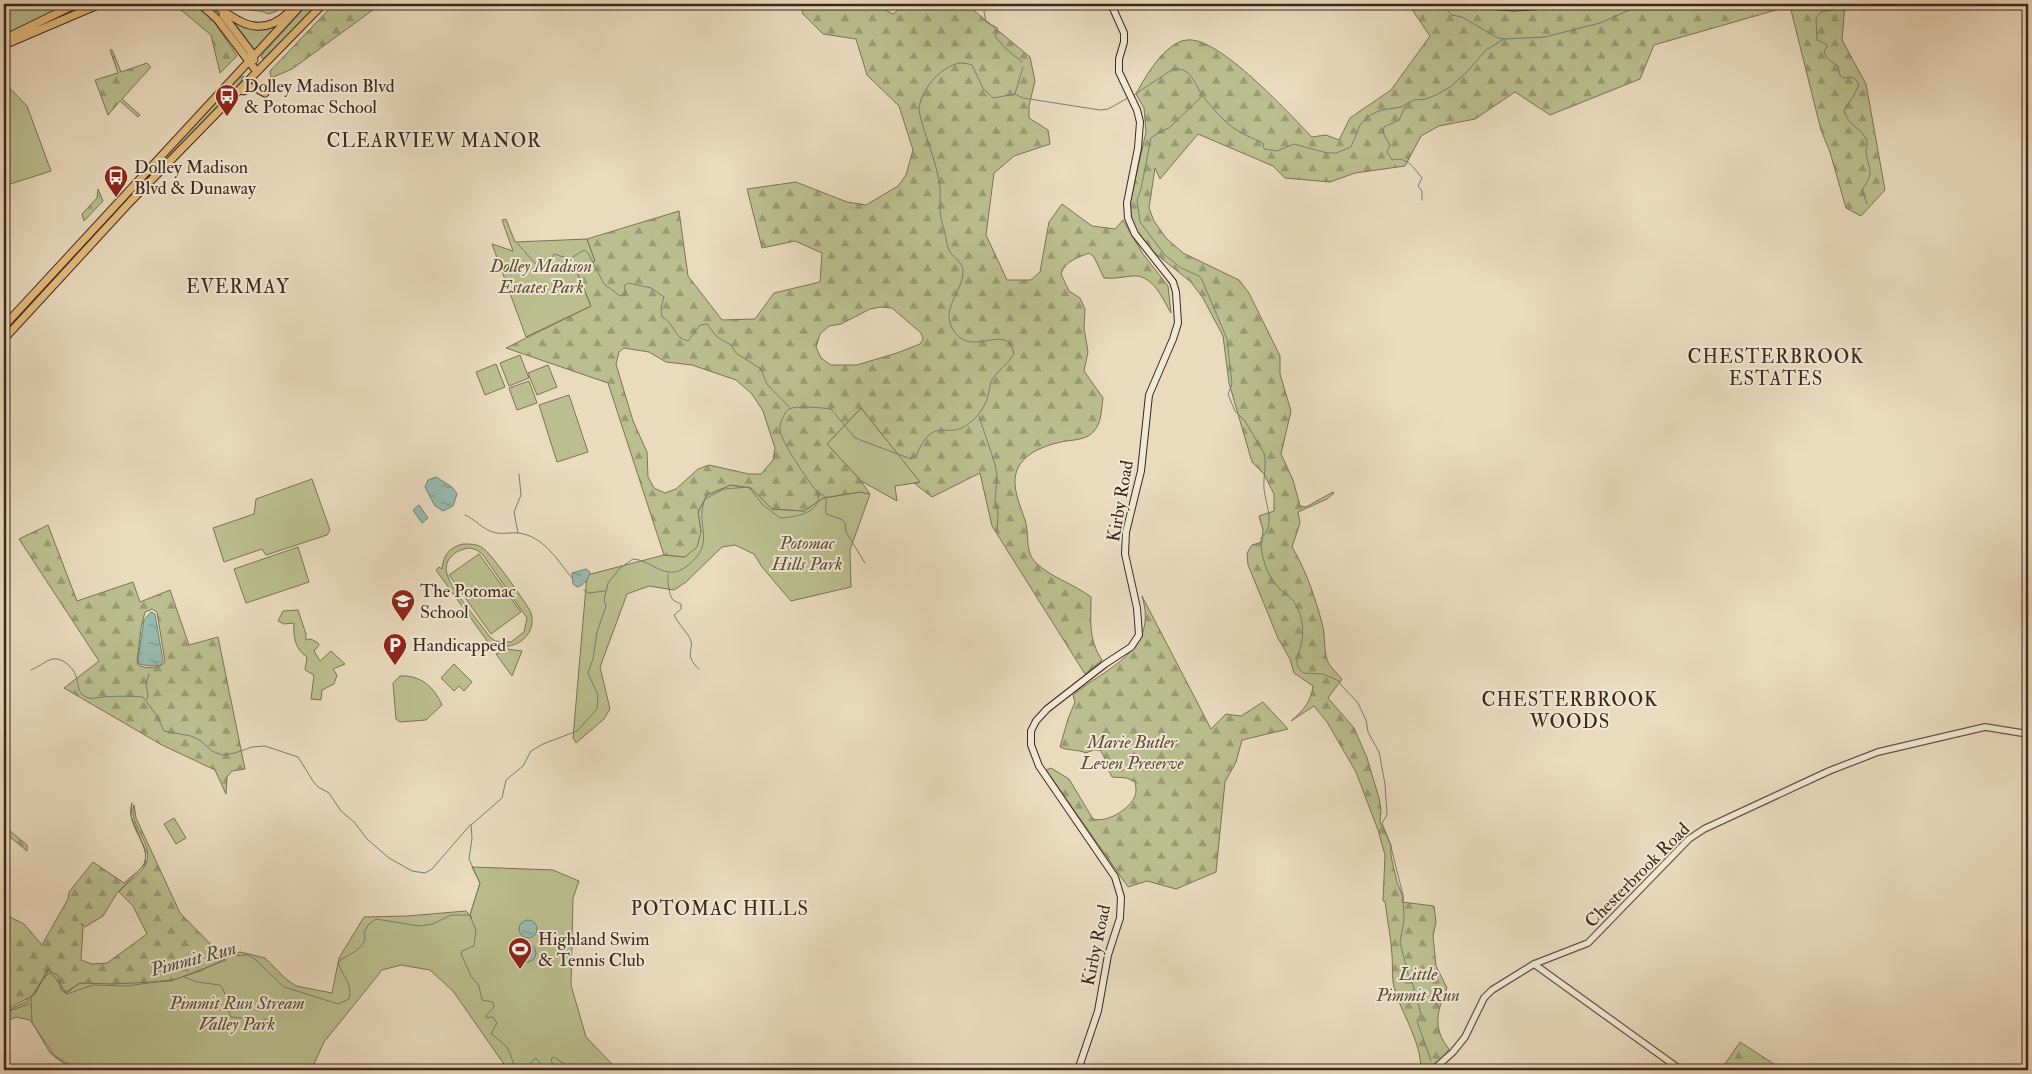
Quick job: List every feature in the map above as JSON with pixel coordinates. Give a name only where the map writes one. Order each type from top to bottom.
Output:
[{"type":"highway","points":[[1487,4],[1514,6],[1547,4]]},
{"type":"main road","points":[[4,39],[76,4]]},
{"type":"main road","points":[[4,45],[100,4]]},
{"type":"main road","points":[[200,4],[217,19],[251,59]]},
{"type":"main road","points":[[214,4],[251,59],[257,72]]},
{"type":"main road","points":[[214,4],[235,20],[256,26],[267,25],[280,20],[297,4]]},
{"type":"main road","points":[[4,326],[302,4]]},
{"type":"main road","points":[[4,340],[130,202],[323,4]]},
{"type":"main road","name":"Kirby Road","points":[[1078,1070],[1098,1012],[1108,955],[1120,918],[1121,897],[1118,885],[1111,871],[1076,824],[1039,766],[1032,752],[1031,737],[1036,720],[1047,709],[1105,664],[1131,647],[1139,635],[1138,608],[1126,560],[1126,532],[1141,471],[1149,395],[1175,334],[1178,319],[1174,282],[1136,234],[1128,218],[1128,203],[1140,126],[1138,113],[1119,68],[1124,33],[1111,4]]},
{"type":"main road","points":[[232,98],[251,87],[265,93]]},
{"type":"street","name":"Chesterbrook Road","points":[[1433,1070],[1453,1052],[1465,1037],[1484,998],[1492,990],[1534,964],[1582,947],[1594,939],[1689,840],[1704,829],[1848,763],[1878,752],[1985,727],[2028,734]]},
{"type":"street","points":[[1534,964],[1681,1070]]},
{"type":"green space","points":[[4,4],[72,4],[4,38]]},
{"type":"green space","points":[[159,4],[195,4],[213,20],[237,56],[220,73],[211,35],[181,10]]},
{"type":"green space","points":[[234,4],[281,4],[277,11],[269,14],[261,11],[237,9]]},
{"type":"green space","points":[[308,4],[320,4],[265,58],[262,58],[261,56]]},
{"type":"green space","points":[[334,4],[381,4],[292,69],[271,78],[270,71]]},
{"type":"green space","points":[[804,4],[874,4],[893,14],[905,4],[966,4],[1030,57],[1035,81],[1029,106],[1029,118],[1048,130],[1050,144],[1014,156],[994,173],[986,235],[1007,280],[1031,280],[1040,272],[1049,222],[1062,204],[1092,226],[1115,229],[1123,220],[1143,254],[1168,286],[1171,313],[1156,288],[1146,279],[1139,276],[1104,278],[1094,257],[1089,253],[1072,260],[1065,266],[1061,274],[1069,291],[1080,298],[1085,309],[1084,328],[1088,352],[1084,371],[1103,398],[1100,420],[1097,427],[1088,436],[1049,445],[1033,452],[1021,463],[1015,479],[1032,558],[1049,573],[1091,597],[1092,637],[1102,660],[1085,674],[992,526],[980,473],[932,497],[914,483],[920,482],[861,408],[827,444],[861,481],[870,494],[860,492],[823,498],[804,511],[772,509],[751,488],[731,485],[707,495],[698,512],[701,532],[697,547],[685,557],[664,555],[608,383],[506,348],[591,306],[576,269],[595,261],[587,239],[679,211],[688,276],[722,320],[755,319],[774,293],[820,282],[822,253],[795,241],[762,248],[747,189],[796,182],[847,202],[866,205],[898,186],[906,175],[913,150],[899,106],[867,75],[856,39],[823,34],[802,13]],"holes":[[[880,307],[892,308],[921,333],[923,339],[920,344],[857,365],[831,365],[821,358],[816,347],[820,334],[829,326],[841,324],[870,309]],[[624,348],[649,352],[666,362],[692,365],[736,380],[752,394],[763,411],[775,448],[773,460],[761,474],[749,474],[709,465],[698,469],[676,489],[665,493],[654,488],[648,477],[647,452],[633,421],[616,364],[619,352]]]},
{"type":"green space","points":[[1392,4],[1845,4],[1842,40],[1866,84],[1885,190],[1861,216],[1846,208],[1830,152],[1821,130],[1790,6],[1654,45],[1640,79],[1550,115],[1515,92],[1475,119],[1439,126],[1421,136],[1405,166],[1355,173],[1330,182],[1285,178],[1273,166],[1198,134],[1160,179],[1155,168],[1149,208],[1154,221],[1166,238],[1183,253],[1239,280],[1249,293],[1280,356],[1280,374],[1291,411],[1281,454],[1293,480],[1300,506],[1306,507],[1334,493],[1327,499],[1298,512],[1300,523],[1292,547],[1306,574],[1316,603],[1323,628],[1327,660],[1342,679],[1328,698],[1354,728],[1367,758],[1379,798],[1380,822],[1391,845],[1391,856],[1397,882],[1403,897],[1402,902],[1434,906],[1436,922],[1433,936],[1436,966],[1447,988],[1439,1012],[1438,1027],[1449,1049],[1441,1061],[1430,1070],[1421,1070],[1415,1041],[1394,989],[1391,942],[1385,901],[1383,901],[1385,855],[1378,830],[1356,772],[1327,722],[1314,706],[1291,721],[1306,706],[1313,686],[1294,673],[1290,659],[1278,638],[1248,565],[1247,553],[1252,545],[1262,542],[1263,530],[1259,516],[1274,511],[1274,494],[1264,474],[1252,462],[1229,383],[1223,336],[1203,298],[1191,282],[1156,254],[1138,235],[1131,223],[1130,202],[1146,132],[1144,108],[1136,94],[1157,61],[1171,47],[1187,40],[1201,42],[1217,50],[1253,78],[1312,137],[1326,135],[1339,140],[1350,118],[1391,90],[1430,36],[1409,5]]},
{"type":"green space","points":[[227,17],[243,26],[277,25],[253,53]]},
{"type":"green space","points":[[110,50],[112,50],[121,72],[147,63],[151,67],[122,99],[140,115],[138,117],[120,101],[108,115],[95,80],[118,73]]},
{"type":"green space","points":[[244,76],[239,85],[176,153],[124,204],[123,201],[236,79]]},
{"type":"green space","points":[[4,82],[27,106],[51,171],[4,186]]},
{"type":"green space","points":[[98,189],[103,201],[84,221],[82,214],[97,198]]},
{"type":"green space","points":[[113,213],[4,337],[4,334],[31,301]]},
{"type":"green space","name":"Dolley Madison Estates Park","points":[[506,219],[515,242],[587,239],[595,261],[576,270],[591,306],[526,337],[492,244],[513,251],[502,220]]},
{"type":"green space","points":[[520,355],[529,378],[509,386],[500,363]]},
{"type":"green space","points":[[496,364],[505,387],[485,395],[476,372]]},
{"type":"green space","points":[[548,365],[557,387],[537,395],[528,373]]},
{"type":"green space","points":[[529,381],[537,403],[517,410],[509,388]]},
{"type":"green space","points":[[569,395],[588,452],[557,462],[539,405]]},
{"type":"green space","points":[[861,408],[921,482],[895,486],[897,501],[861,481],[827,444]]},
{"type":"green space","points":[[312,479],[330,530],[327,535],[266,555],[262,549],[224,562],[213,528],[254,514],[256,499]]},
{"type":"green space","name":"Potomac Hills Park","points":[[731,485],[751,488],[772,509],[804,511],[823,498],[860,492],[870,494],[850,550],[851,587],[791,601],[762,567],[754,554],[735,545],[722,547],[686,582],[674,590],[649,586],[627,594],[600,667],[610,709],[604,719],[576,743],[573,738],[587,575],[664,555],[685,557],[701,532],[698,512],[707,495]]},
{"type":"green space","points":[[48,525],[77,601],[133,582],[140,602],[170,590],[189,645],[218,637],[245,769],[232,771],[227,777],[226,794],[215,770],[162,745],[64,688],[99,661],[19,539]],"holes":[[[152,609],[157,612],[165,662],[156,667],[148,668],[138,665],[137,661],[141,628],[145,612]]]},
{"type":"green space","points":[[458,545],[475,545],[485,550],[502,570],[528,608],[531,613],[531,628],[524,639],[518,643],[504,647],[497,646],[493,649],[436,570],[439,567],[442,569],[448,552]],"holes":[[[470,548],[477,550],[483,555],[527,618],[524,632],[511,642],[495,641],[489,636],[448,577],[446,566],[455,553]]]},
{"type":"green space","points":[[298,547],[309,582],[246,603],[234,569]]},
{"type":"green space","points":[[479,554],[521,612],[491,634],[449,575]]},
{"type":"green space","name":"Marie Butler Leven Preserve","points":[[1142,596],[1211,729],[1226,714],[1241,716],[1263,702],[1288,729],[1242,740],[1236,762],[1225,782],[1216,872],[1176,889],[1147,881],[1128,887],[1046,770],[1051,768],[1069,779],[1093,819],[1099,820],[1111,817],[1127,807],[1134,798],[1136,792],[1135,782],[1127,778],[1112,777],[1100,750],[1086,753],[1060,747],[1075,702],[1073,695],[1127,656],[1137,644],[1143,631],[1145,615]]},
{"type":"green space","points":[[298,610],[306,634],[306,640],[311,639],[319,645],[314,651],[320,661],[331,651],[345,664],[333,669],[337,675],[334,684],[322,690],[321,700],[311,699],[314,675],[305,670],[307,657],[297,646],[294,623],[284,624],[278,621],[283,611]]},
{"type":"green space","points":[[507,649],[522,651],[512,676],[496,654]]},
{"type":"green space","points":[[454,664],[472,682],[464,691],[459,686],[454,691],[441,678]]},
{"type":"green space","points":[[400,676],[408,676],[426,683],[439,699],[442,705],[426,720],[400,722],[396,719],[393,683]]},
{"type":"green space","points":[[134,805],[136,818],[180,913],[226,960],[171,981],[113,984],[80,983],[66,992],[48,969],[34,995],[4,1011],[4,914],[24,924],[42,945],[68,899],[69,892],[93,862],[124,883],[140,869],[117,893],[103,916],[85,927],[81,923],[83,927],[81,960],[92,964],[107,963],[147,934],[133,906],[119,892],[144,867],[147,859],[145,844],[133,813]]},
{"type":"green space","points":[[132,817],[146,851],[145,864],[142,867],[145,853]]},
{"type":"green space","points":[[174,818],[186,838],[176,844],[164,824]]},
{"type":"green space","points":[[4,826],[27,845],[27,851],[4,832]]},
{"type":"green space","name":"Pimmit Run Stream Valley Park","points":[[472,867],[553,870],[579,881],[573,898],[571,985],[586,1037],[613,1065],[631,1070],[508,1070],[453,991],[430,970],[401,965],[382,970],[324,1042],[313,1070],[73,1070],[55,1057],[30,1020],[16,1017],[4,1022],[4,1010],[9,1010],[28,1001],[27,996],[34,995],[49,969],[66,993],[80,983],[163,978],[240,952],[265,958],[286,979],[296,986],[332,993],[339,958],[364,917],[407,916],[466,911],[472,918],[470,915],[480,883]]},
{"type":"green space","points":[[1740,1042],[1780,1068],[1790,1070],[1721,1070]]},
{"type":"water","points":[[436,477],[452,487],[457,494],[453,506],[443,511],[435,506],[425,487],[428,480]]},
{"type":"water","points":[[419,505],[428,518],[422,523],[413,510]]},
{"type":"water","points":[[586,569],[590,572],[589,577],[577,587],[573,584],[572,573]]},
{"type":"water","points":[[151,612],[155,614],[163,661],[161,665],[151,666],[139,664],[138,659],[144,620]]},
{"type":"water","points":[[528,920],[534,923],[537,929],[534,935],[528,938],[522,935],[519,929],[522,923]]},
{"type":"water","points":[[527,944],[533,947],[536,953],[533,959],[527,962],[521,959],[518,953],[521,947]]},
{"type":"waterway","points":[[1435,4],[1445,8],[1452,15],[1462,17],[1498,38],[1504,39]]},
{"type":"waterway","name":"Pimmit Run","points":[[1134,95],[1173,69],[1179,69],[1188,73],[1204,98],[1227,123],[1263,143],[1264,149],[1277,151],[1294,144],[1327,153],[1336,153],[1351,147],[1360,125],[1370,115],[1381,110],[1401,107],[1414,100],[1426,99],[1436,95],[1450,87],[1466,73],[1486,50],[1504,39],[1545,37],[1600,23],[1634,8],[1658,4]]},
{"type":"waterway","points":[[1841,4],[1837,9],[1821,12],[1816,18],[1817,40],[1826,44],[1825,54],[1829,60],[1838,66],[1840,75],[1843,78],[1852,77],[1859,85],[1844,110],[1850,122],[1862,133],[1867,141],[1866,152],[1870,175],[1862,190],[1867,204]]},
{"type":"waterway","points":[[984,11],[986,22],[998,28],[995,36],[1005,48],[1022,62]]},
{"type":"waterway","name":"Pimmit Run","points":[[470,915],[480,883],[469,859],[472,838],[471,825],[502,798],[506,780],[523,766],[531,751],[543,744],[577,731],[597,709],[598,695],[588,673],[593,659],[597,632],[606,606],[604,600],[608,583],[620,568],[633,559],[643,561],[660,570],[669,572],[679,571],[687,566],[696,557],[703,542],[702,509],[705,499],[724,489],[749,487],[762,504],[780,518],[800,515],[812,509],[818,500],[818,493],[802,472],[781,435],[780,425],[785,413],[789,409],[803,407],[831,409],[855,438],[911,459],[916,456],[929,435],[935,431],[955,430],[963,427],[975,418],[985,404],[992,380],[1014,354],[1010,344],[1004,340],[996,339],[978,342],[960,337],[952,328],[949,320],[949,313],[960,285],[963,270],[960,262],[950,252],[947,245],[940,208],[940,188],[937,172],[919,111],[923,96],[932,81],[945,69],[952,65],[963,63],[972,65],[983,88],[993,98],[1015,94],[1023,98],[1100,110],[1108,109],[1128,98]]},
{"type":"waterway","points":[[1015,94],[1023,67]]},
{"type":"waterway","name":"Little Pimmit Run","points":[[1202,96],[1169,128],[1151,138],[1137,200],[1140,222],[1164,254],[1181,268],[1199,276],[1202,280],[1227,339],[1232,384],[1228,394],[1235,411],[1245,421],[1265,458],[1264,489],[1269,522],[1266,533],[1261,538],[1263,558],[1271,578],[1295,604],[1302,621],[1301,645],[1297,658],[1298,667],[1303,673],[1323,674],[1339,681],[1358,703],[1366,720],[1368,732],[1379,752],[1385,784],[1387,815],[1382,823],[1390,843],[1403,895],[1404,920],[1400,942],[1421,1014],[1417,1021],[1431,1061]]},
{"type":"waterway","points":[[1405,107],[1399,120],[1384,127],[1383,133],[1390,145],[1387,152],[1392,160],[1406,161],[1413,166],[1422,178],[1418,186],[1422,191],[1422,200]]},
{"type":"waterway","points":[[517,243],[543,272],[548,268],[554,254],[570,259],[584,250],[588,253],[604,284],[620,296],[626,294],[624,286],[628,283],[651,288],[664,297],[661,308],[662,317],[679,336],[688,341],[700,325],[707,324],[717,337],[731,345],[736,353],[761,369],[767,384],[789,407]]},
{"type":"waterway","points":[[979,416],[995,464],[997,476],[995,502],[998,512],[997,531]]},
{"type":"waterway","points":[[519,474],[521,495],[514,512],[518,533],[527,535],[543,544],[572,578]]},
{"type":"waterway","points":[[819,493],[825,496],[826,514],[841,519],[845,523],[846,532],[865,563]]},
{"type":"waterway","points":[[465,515],[485,529],[493,532],[518,533]]},
{"type":"waterway","points":[[668,574],[672,598],[681,604],[681,609],[674,615],[691,640],[691,659],[699,669]]},
{"type":"waterway","points":[[584,590],[588,593],[605,591]]},
{"type":"waterway","points":[[31,670],[52,659],[63,661],[75,673],[79,689],[84,696],[88,698],[143,697],[157,716],[164,731],[191,736],[201,741],[212,751],[222,755],[252,747],[265,746],[298,757],[318,787],[329,793],[341,811],[354,822],[367,839],[389,858],[412,871],[425,873],[432,869],[470,825]]},
{"type":"waterway","points":[[147,699],[146,684],[149,674]]},
{"type":"waterway","name":"Pimmit Run","points":[[78,1070],[50,1053],[32,1022],[31,997],[43,979],[51,972],[58,975],[61,990],[67,994],[93,985],[127,986],[176,979],[200,971],[231,956],[248,955],[255,959],[284,987],[338,1004],[349,999],[350,993],[350,988],[338,962],[361,947],[364,943],[364,933],[368,925],[376,919],[419,926],[433,924],[451,915],[469,915]]},
{"type":"waterway","points":[[470,916],[476,930],[474,946],[462,951],[461,954],[471,976],[479,986],[482,1000],[493,1002],[494,1007],[486,1016],[486,1018],[493,1017],[497,1023],[491,1034],[508,1049],[516,1070]]},
{"type":"waterway","points":[[184,977],[197,982],[220,985],[223,989],[231,1017],[255,1023],[266,1019]]},
{"type":"waterway","points":[[4,1013],[29,1004]]},
{"type":"waterway","points":[[527,1070],[530,1063],[536,1058],[544,1068],[551,1068],[553,1066],[551,1059],[554,1057],[573,1070]]},
{"type":"place","name":"Dolley Madison Blvd & Potomac School","points":[[227,117]]},
{"type":"place","name":"Dolley Madison Blvd & Dunaway","points":[[116,198]]},
{"type":"place","name":"The Potomac School","points":[[403,622]]},
{"type":"place","name":"Handicapped","points":[[395,666]]},
{"type":"place","name":"Highland Swim & Tennis Club","points":[[520,970]]},
{"type":"district","name":"CLEARVIEW MANOR","points":[[434,140]]},
{"type":"district","name":"EVERMAY","points":[[238,286]]},
{"type":"district","name":"CHESTERBROOK ESTATES","points":[[1776,367]]},
{"type":"district","name":"CHESTERBROOK WOODS","points":[[1570,710]]},
{"type":"district","name":"POTOMAC HILLS","points":[[720,908]]}]
